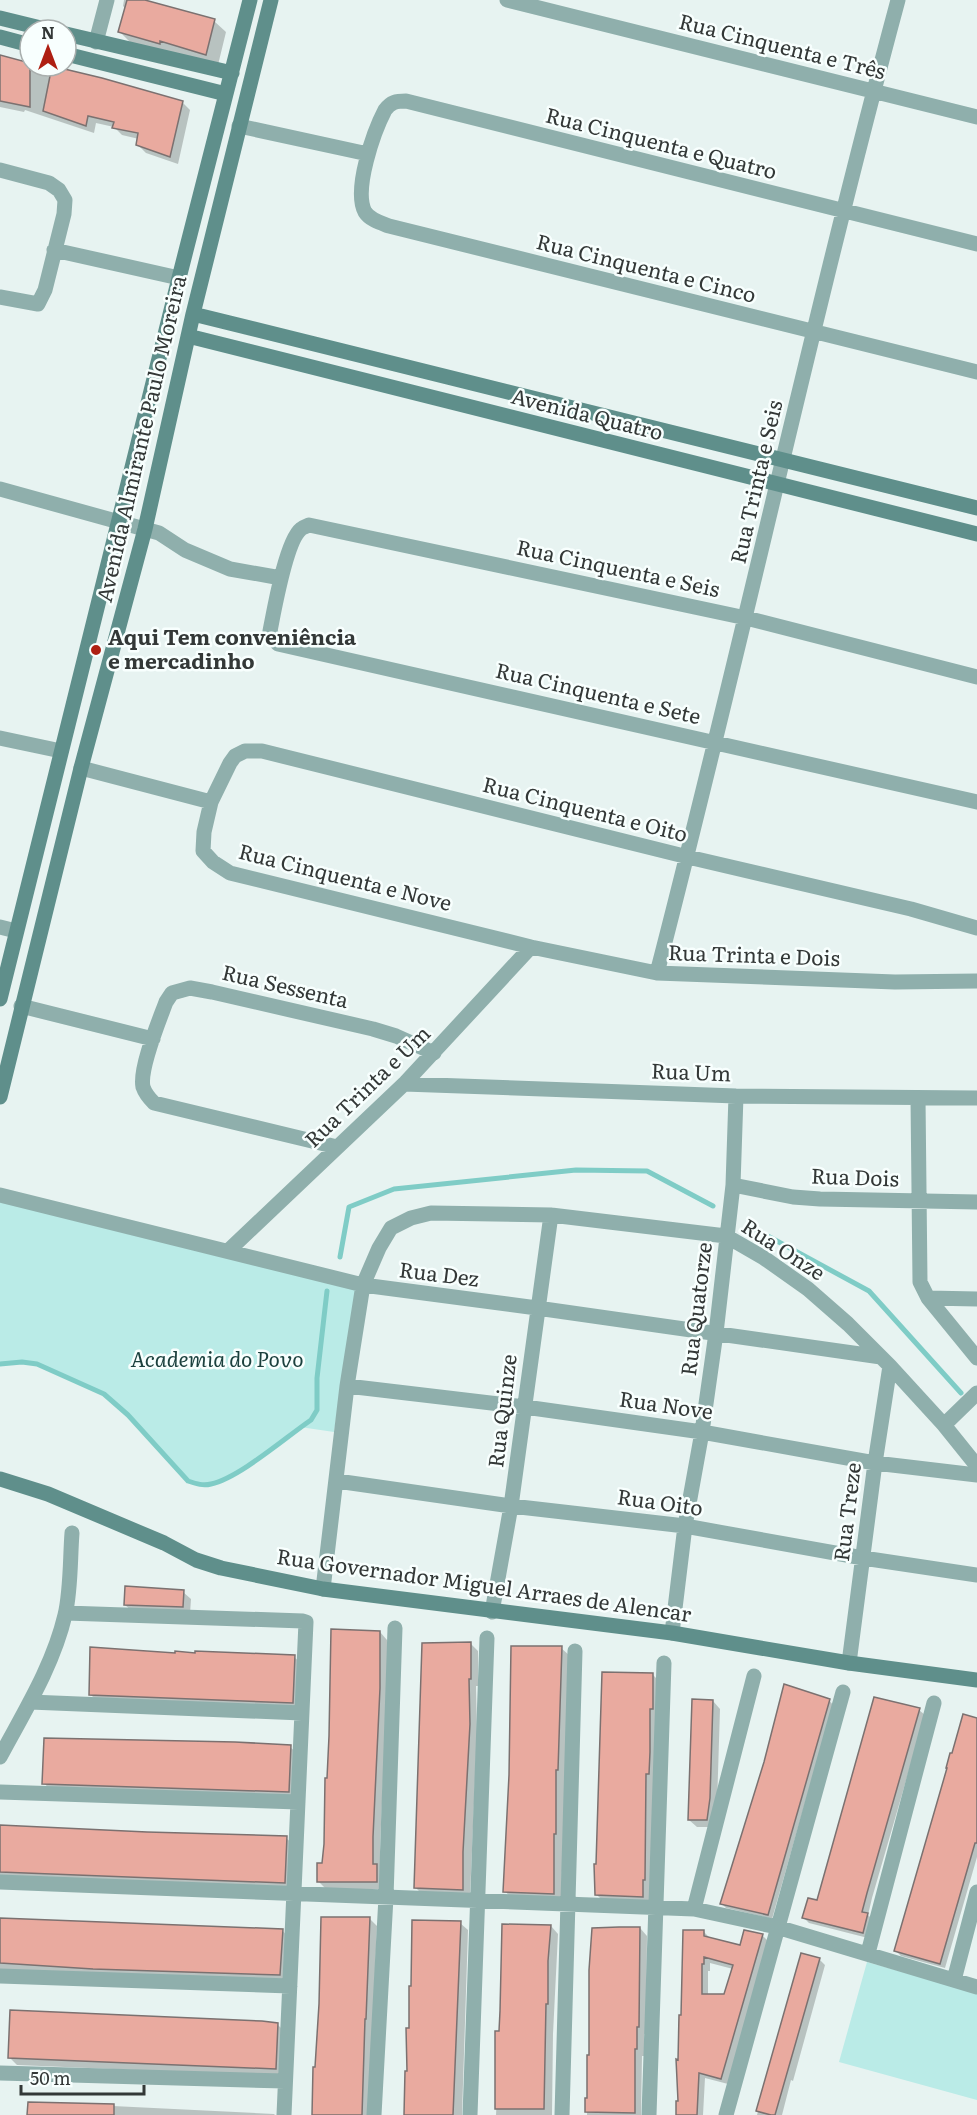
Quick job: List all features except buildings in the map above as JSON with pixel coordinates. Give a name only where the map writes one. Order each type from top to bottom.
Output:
[{"type":"street","points":[[96,42],[107,0]]},
{"type":"street","name":"Avenida Almirante Paulo Moreira","points":[[0,999],[178,278],[250,0]]},
{"type":"street","name":"Avenida Almirante Paulo Moreira","points":[[0,1097],[81,768],[145,529],[193,314],[271,0]]},
{"type":"street","name":"Rua Cinquenta e Três","points":[[507,0],[977,117]]},
{"type":"street","name":"Rua Trinta e Seis","points":[[657,973],[688,857],[813,332],[898,0]]},
{"type":"street","points":[[0,18],[18,22]]},
{"type":"street","points":[[0,37],[18,42]]},
{"type":"street","points":[[78,37],[232,73]]},
{"type":"street","points":[[78,57],[226,94]]},
{"type":"street","name":"Rua Cinquenta e Quatro","points":[[368,154],[389,104],[406,101],[977,244]]},
{"type":"street","points":[[239,126],[368,154]]},
{"type":"street","name":"Rua Cinquenta e Cinco","points":[[368,154],[364,174],[363,203],[365,212],[375,221],[977,372]]},
{"type":"street","points":[[0,170],[49,183],[59,190],[65,200],[64,214],[45,290],[38,304],[0,297]]},
{"type":"street","points":[[54,250],[178,278]]},
{"type":"street","name":"Avenida Quatro","points":[[193,314],[783,462],[977,508]]},
{"type":"street","name":"Avenida Quatro","points":[[188,336],[977,534]]},
{"type":"street","points":[[0,489],[167,536],[185,550],[230,569],[281,578]]},
{"type":"street","name":"Rua Cinquenta e Seis","points":[[281,578],[296,534],[309,525],[746,618],[977,677]]},
{"type":"street","name":"Rua Cinquenta e Sete","points":[[281,578],[270,632],[278,644],[977,802]]},
{"type":"street","points":[[0,738],[61,751]]},
{"type":"street","name":"Rua Cinquenta e Oito","points":[[211,802],[235,756],[245,750],[262,751],[688,857],[911,909],[977,928]]},
{"type":"street","points":[[81,768],[211,802]]},
{"type":"street","name":"Rua Cinquenta e Nove","points":[[211,802],[204,832],[203,851],[213,862],[230,873],[531,947]]},
{"type":"street","points":[[0,927],[16,931]]},
{"type":"street","name":"Rua Trinta e Dois","points":[[531,947],[657,973],[895,982],[977,981]]},
{"type":"street","name":"Rua Trinta e Um","points":[[228,1251],[404,1084],[531,947]]},
{"type":"street","name":"Rua Sessenta","points":[[153,1039],[166,1002],[172,993],[190,988],[373,1029],[396,1036],[434,1053]]},
{"type":"street","points":[[21,1006],[153,1039],[143,1072],[143,1086],[154,1103],[337,1147]]},
{"type":"street","name":"Rua Um","points":[[404,1084],[736,1096],[977,1098]]},
{"type":"street","name":"Rua Quatorze","points":[[672,1633],[685,1527],[717,1333],[733,1185],[736,1096]]},
{"type":"street","points":[[918,1098],[918,1274],[923,1291],[977,1358]]},
{"type":"street","name":"Rua Dois","points":[[733,1185],[811,1198],[977,1202]]},
{"type":"street","name":"Rua Dez","points":[[0,1195],[363,1285],[717,1333],[886,1361]]},
{"type":"street","name":"Rua Onze","points":[[363,1285],[379,1248],[391,1228],[411,1218],[431,1213],[551,1215],[726,1236],[764,1258],[808,1290],[886,1361],[944,1425],[977,1466]]},
{"type":"street","name":"Rua Quinze","points":[[492,1612],[511,1506],[551,1215]]},
{"type":"street","points":[[323,1589],[347,1386],[363,1285]]},
{"type":"street","points":[[928,1298],[977,1299]]},
{"type":"street","name":"Rua Treze","points":[[849,1664],[886,1361]]},
{"type":"street","name":"Rua Nove","points":[[347,1386],[525,1407],[702,1432],[875,1463],[977,1475]]},
{"type":"street","points":[[944,1425],[977,1393]]},
{"type":"street","name":"Rua Governador Miguel Arraes de Alencar","points":[[0,1479],[48,1494],[164,1543],[196,1560],[220,1568],[323,1589],[672,1633],[849,1664],[977,1680]]},
{"type":"street","name":"Rua Oito","points":[[337,1481],[511,1506],[685,1527],[977,1575]]},
{"type":"street","points":[[0,1758],[50,1660],[66,1613],[72,1533]]},
{"type":"street","points":[[66,1613],[306,1622],[284,2115]]},
{"type":"street","points":[[374,2115],[386,1898],[395,1628]]},
{"type":"street","points":[[470,2115],[487,1638]]},
{"type":"street","points":[[562,2115],[575,1651]]},
{"type":"street","points":[[649,2115],[664,1664]]},
{"type":"street","points":[[694,1909],[754,1676]]},
{"type":"street","points":[[726,2115],[843,1692]]},
{"type":"street","points":[[30,1702],[302,1713]]},
{"type":"street","points":[[868,1953],[934,1703]]},
{"type":"street","points":[[0,1792],[298,1802]]},
{"type":"street","points":[[0,1882],[694,1909],[777,1927],[977,1987]]},
{"type":"street","points":[[954,1980],[977,1892]]},
{"type":"street","points":[[0,1976],[290,1986]]},
{"type":"street","points":[[0,2073],[285,2082]]},
{"type":"green space","name":"Academia do Povo","points":[[0,1201],[356,1288],[334,1432],[300,1427],[240,1471],[214,1483],[199,1485],[188,1481],[128,1415],[104,1394],[37,1364],[22,1362],[0,1364]]},
{"type":"green space","points":[[867,1962],[977,1993],[977,2100],[839,2062]]},
{"type":"waterway","points":[[340,1257],[349,1207],[394,1189],[576,1170],[647,1171],[713,1206]]},
{"type":"waterway","points":[[753,1228],[869,1291],[961,1393]]},
{"type":"waterway","points":[[0,1364],[22,1362],[37,1364],[104,1394],[128,1415],[188,1481],[211,1484],[248,1466],[311,1420],[317,1410],[317,1378],[327,1291]]},
{"type":"place","name":"Aqui Tem conveniência e mercadinho","points":[[96,650]]}]
